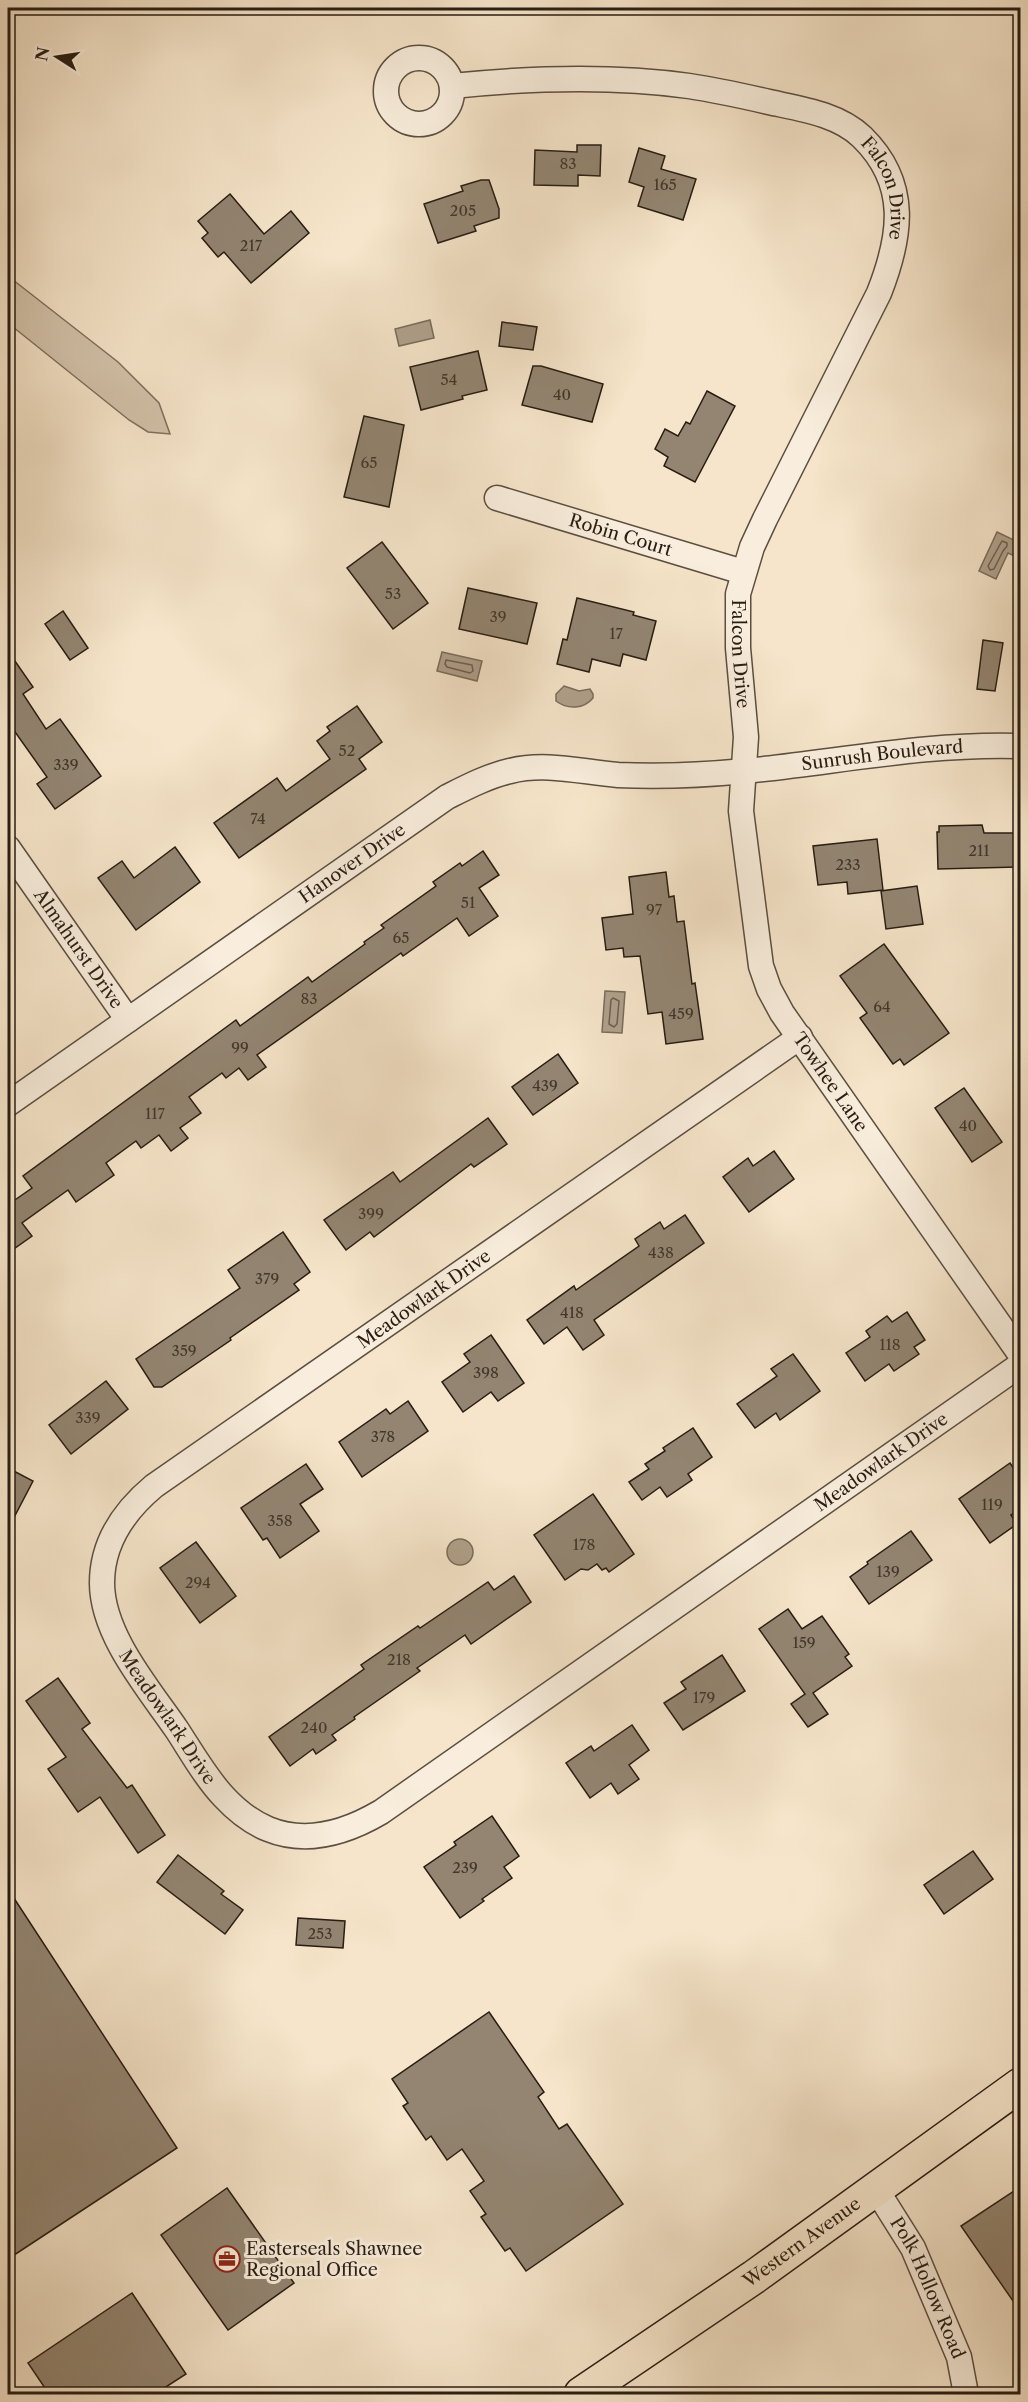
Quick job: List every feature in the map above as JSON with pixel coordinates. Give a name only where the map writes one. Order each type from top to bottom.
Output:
[{"type":"main road","name":"Western Avenue","points":[[581,2394],[754,2277],[1020,2085]]},
{"type":"street","name":"Falcon Drive","points":[[452,87],[512,80],[558,78],[688,86],[825,116],[861,136],[877,153],[888,173],[896,194],[898,216],[896,243],[889,267],[879,293],[765,519],[743,572],[738,594],[736,621],[746,737],[745,771]]},
{"type":"street","name":"Robin Court","points":[[497,498],[743,572]]},
{"type":"street","name":"Sunrush Boulevard","points":[[745,771],[932,748],[1020,746]]},
{"type":"street","name":"Hanover Drive","points":[[8,1104],[447,797],[478,782],[510,771],[541,767],[647,777],[745,771]]},
{"type":"street","name":"Towhee Lane","points":[[745,771],[741,811],[761,966],[769,989],[1020,1354]]},
{"type":"street","name":"Almahurst Drive","points":[[8,848],[128,1020]]},
{"type":"street","name":"Meadowlark Drive","points":[[800,1037],[154,1486],[139,1499],[115,1529],[102,1565],[104,1604],[110,1623],[127,1657],[222,1795],[252,1821],[270,1830],[288,1834],[308,1836],[338,1832],[364,1822],[381,1812],[1020,1365]]},
{"type":"street","name":"Polk Hollow Road","points":[[876,2189],[913,2248],[959,2358],[966,2394]]},
{"type":"shaded area","points":[[8,276],[118,362],[159,403],[170,434],[148,432],[129,420],[8,323]]},
{"type":"water","points":[[430,320],[434,338],[399,346],[395,329]]},
{"type":"water","points":[[997,532],[1020,543],[1019,558],[1008,553],[996,579],[979,571]]},
{"type":"water","points":[[442,652],[482,661],[477,681],[437,671]]},
{"type":"water","points":[[564,686],[579,691],[590,689],[593,698],[576,707],[561,704],[556,701],[556,694]]},
{"type":"water","points":[[605,991],[625,992],[622,1033],[602,1032]]},
{"type":"water","points":[[460,1539],[469,1543],[473,1552],[469,1561],[460,1565],[451,1561],[447,1552],[451,1543]]},
{"type":"building","points":[[577,145],[601,145],[600,176],[578,175],[578,186],[534,185],[535,150],[577,152]]},
{"type":"building","points":[[639,148],[665,156],[661,169],[696,179],[683,220],[638,206],[644,187],[629,182]]},
{"type":"building","points":[[489,180],[499,209],[499,218],[474,226],[476,231],[438,243],[424,204],[463,191],[461,186]]},
{"type":"building","points":[[230,194],[264,234],[291,211],[309,233],[251,283],[224,252],[218,257],[202,238],[208,233],[198,221]]},
{"type":"building","points":[[502,322],[537,327],[533,350],[499,346]]},
{"type":"building","points":[[478,351],[487,390],[421,410],[410,367]]},
{"type":"building","points":[[533,366],[541,366],[603,384],[592,422],[522,405]]},
{"type":"building","points":[[707,391],[735,406],[695,482],[664,466],[668,457],[655,449],[665,429],[678,436],[686,422],[690,424]]},
{"type":"building","points":[[364,416],[404,425],[389,507],[344,497]]},
{"type":"building","points":[[382,542],[428,603],[393,629],[347,568]]},
{"type":"building","points":[[468,588],[537,603],[527,644],[459,629]]},
{"type":"building","points":[[577,598],[634,612],[633,615],[656,621],[646,660],[623,654],[620,666],[592,659],[589,672],[557,664],[563,639],[567,640]]},
{"type":"building","points":[[63,611],[88,648],[70,660],[45,624]]},
{"type":"building","points":[[983,640],[1003,643],[995,691],[977,689]]},
{"type":"building","points":[[8,651],[33,687],[23,694],[46,729],[60,719],[101,776],[55,809],[37,784],[47,777],[8,722]]},
{"type":"building","points":[[357,706],[382,742],[359,759],[366,769],[239,858],[214,823],[277,778],[286,791],[330,759],[317,741],[330,731],[327,727]]},
{"type":"building","points":[[982,825],[984,833],[1020,833],[1020,867],[938,869],[937,832],[939,832],[939,826]]},
{"type":"building","points":[[877,839],[883,890],[848,894],[847,882],[818,885],[813,846]]},
{"type":"building","points":[[175,847],[200,882],[136,930],[98,878],[122,861],[134,878]]},
{"type":"building","points":[[483,851],[499,875],[479,888],[498,916],[469,936],[457,918],[403,956],[401,953],[257,1055],[266,1067],[248,1080],[239,1068],[226,1078],[222,1073],[189,1097],[201,1113],[180,1128],[188,1138],[171,1151],[159,1135],[141,1148],[136,1141],[106,1163],[114,1175],[76,1202],[68,1190],[22,1223],[32,1236],[8,1253],[8,1202],[9,1204],[32,1188],[23,1176],[236,1020],[240,1026],[308,977],[312,982],[365,944],[364,942],[384,928],[381,925],[436,886],[433,882],[460,863],[462,866]]},
{"type":"building","points":[[666,872],[669,897],[674,896],[677,922],[684,921],[692,984],[695,983],[703,1039],[666,1044],[662,1012],[648,1014],[640,956],[624,957],[623,948],[606,950],[602,918],[633,914],[629,877]]},
{"type":"building","points":[[917,886],[923,924],[886,929],[881,891]]},
{"type":"building","points":[[884,944],[949,1033],[904,1065],[900,1059],[893,1064],[860,1018],[867,1013],[840,976]]},
{"type":"building","points":[[558,1054],[578,1083],[533,1115],[512,1087]]},
{"type":"building","points":[[964,1088],[1002,1142],[972,1162],[935,1108]]},
{"type":"building","points":[[488,1118],[507,1144],[474,1167],[471,1164],[374,1237],[370,1232],[346,1250],[324,1220],[393,1172],[400,1182]]},
{"type":"building","points":[[774,1151],[794,1179],[749,1212],[723,1177],[748,1158],[753,1166]]},
{"type":"building","points":[[685,1215],[704,1243],[594,1320],[604,1335],[583,1350],[567,1327],[544,1344],[527,1320],[574,1286],[576,1290],[639,1246],[635,1239],[660,1222],[664,1229]]},
{"type":"building","points":[[283,1232],[310,1272],[294,1284],[299,1290],[162,1387],[154,1387],[136,1359],[240,1288],[228,1270]]},
{"type":"building","points":[[907,1312],[925,1340],[914,1347],[919,1354],[894,1371],[889,1364],[865,1381],[846,1353],[870,1337],[866,1331],[887,1316],[892,1322]]},
{"type":"building","points":[[491,1335],[524,1383],[498,1401],[491,1392],[463,1412],[442,1382],[470,1362],[464,1354]]},
{"type":"building","points":[[793,1354],[820,1391],[780,1420],[776,1413],[755,1428],[737,1404],[777,1376],[771,1369]]},
{"type":"building","points":[[106,1381],[128,1409],[71,1454],[49,1425]]},
{"type":"building","points":[[408,1401],[428,1431],[362,1477],[339,1442],[386,1409],[390,1414]]},
{"type":"building","points":[[693,1428],[712,1457],[688,1474],[692,1480],[667,1497],[660,1487],[642,1500],[629,1482],[649,1469],[645,1464],[665,1451],[663,1448]]},
{"type":"building","points":[[1010,1463],[1020,1478],[1020,1509],[1011,1515],[1017,1524],[990,1543],[959,1499]]},
{"type":"building","points":[[306,1464],[323,1489],[300,1504],[319,1531],[280,1558],[267,1538],[263,1540],[241,1508]]},
{"type":"building","points":[[8,1468],[33,1481],[8,1529]]},
{"type":"building","points":[[593,1494],[634,1554],[609,1572],[606,1568],[602,1570],[597,1564],[588,1570],[581,1569],[565,1580],[534,1535]]},
{"type":"building","points":[[911,1531],[932,1560],[869,1604],[850,1577]]},
{"type":"building","points":[[196,1542],[236,1596],[200,1623],[160,1568]]},
{"type":"building","points":[[514,1576],[531,1602],[471,1644],[465,1635],[417,1668],[420,1671],[354,1717],[355,1719],[332,1735],[336,1740],[316,1754],[313,1749],[290,1766],[269,1737],[364,1669],[361,1665],[418,1626],[420,1628],[488,1582],[494,1590]]},
{"type":"building","points":[[788,1609],[802,1629],[822,1616],[849,1654],[845,1657],[852,1666],[813,1693],[828,1714],[808,1727],[791,1704],[805,1694],[759,1629]]},
{"type":"building","points":[[722,1655],[745,1691],[683,1730],[664,1703],[686,1689],[681,1682]]},
{"type":"building","points":[[58,1678],[90,1723],[82,1729],[127,1788],[132,1785],[165,1835],[138,1853],[100,1797],[78,1812],[48,1769],[66,1757],[26,1701]]},
{"type":"building","points":[[632,1725],[649,1750],[629,1765],[639,1779],[618,1794],[611,1783],[590,1798],[566,1763],[591,1746],[594,1751]]},
{"type":"building","points":[[492,1816],[519,1856],[504,1867],[512,1878],[460,1918],[424,1867],[456,1845],[454,1842]]},
{"type":"building","points":[[973,1851],[993,1879],[944,1914],[924,1885]]},
{"type":"building","points":[[178,1855],[224,1891],[221,1894],[243,1910],[225,1934],[157,1882]]},
{"type":"building","points":[[8,1889],[177,2148],[8,2259]]},
{"type":"building","points":[[298,1918],[345,1921],[343,1948],[296,1945]]},
{"type":"building","points":[[489,2012],[544,2092],[538,2097],[559,2129],[567,2124],[623,2204],[526,2271],[510,2248],[505,2251],[481,2217],[486,2214],[470,2191],[484,2181],[462,2149],[447,2160],[431,2136],[426,2140],[403,2106],[408,2103],[392,2079]]},
{"type":"building","points":[[1020,2187],[1020,2311],[961,2226]]},
{"type":"building","name":"Easterseals Shawnee Regional Office","points":[[227,2188],[294,2283],[228,2330],[161,2235]]},
{"type":"building","points":[[132,2293],[186,2374],[155,2394],[49,2394],[28,2363]]},
{"type":"place","name":"Easterseals Shawnee Regional Office","points":[[227,2259]]}]
